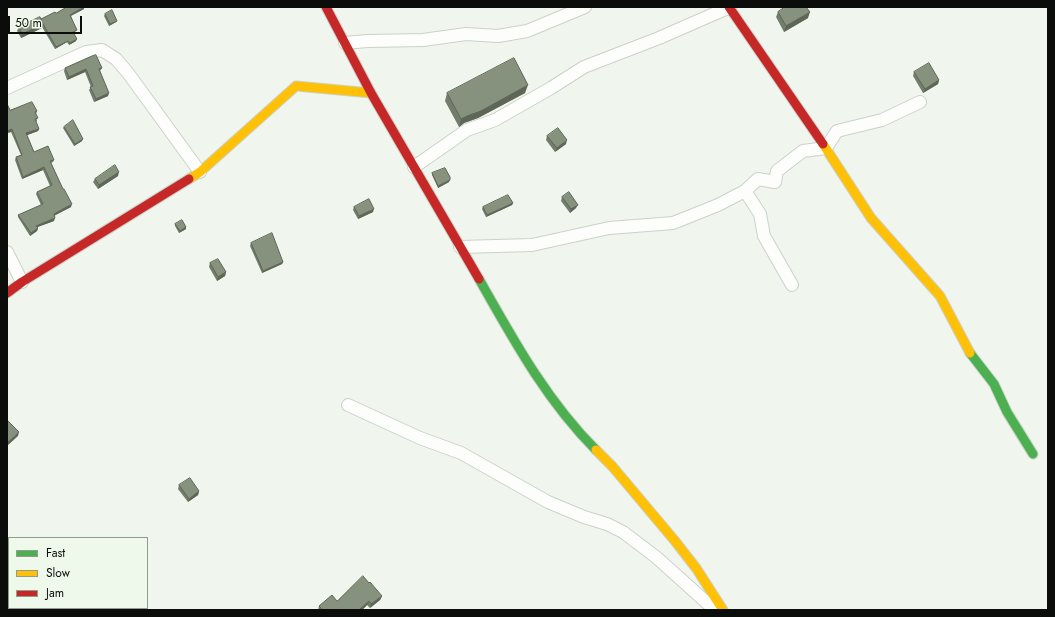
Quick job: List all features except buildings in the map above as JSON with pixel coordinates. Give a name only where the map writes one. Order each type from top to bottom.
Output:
[{"type":"street","points":[[345,43],[423,40],[466,34],[498,36],[527,31],[585,7]]},
{"type":"street","points":[[414,167],[467,130],[495,120],[584,67],[659,38],[730,7],[783,87],[826,148],[871,218],[940,296],[969,352],[994,384],[1007,412],[1033,454]]},
{"type":"street","points":[[326,10],[371,93],[528,364],[552,398],[584,438],[612,466],[675,541],[696,568],[723,610]]},
{"type":"street","points":[[7,88],[86,52],[102,50],[116,59],[128,73],[200,172]]},
{"type":"street","points":[[7,293],[22,282],[200,172],[296,86],[371,93]]},
{"type":"street","points":[[460,247],[532,245],[610,228],[673,224],[718,205],[745,191],[758,179],[775,182],[777,171],[803,151],[826,148],[837,131],[882,120],[920,102]]},
{"type":"street","points":[[745,191],[760,214],[764,236],[792,285]]},
{"type":"street","points":[[7,252],[22,282]]},
{"type":"street","points":[[348,405],[420,438],[461,453],[548,502],[584,517],[607,524],[623,532],[656,557],[715,610]]},
{"type":"traffic: fast","points":[[479,279],[518,346],[546,390],[561,411],[596,450]]},
{"type":"traffic: fast","points":[[970,353],[994,384],[1007,412],[1033,454]]},
{"type":"traffic: slow","points":[[189,179],[200,172],[296,86],[371,93]]},
{"type":"traffic: slow","points":[[823,144],[871,218],[940,296],[970,353]]},
{"type":"traffic: slow","points":[[596,450],[612,466],[675,541],[696,568],[723,610]]},
{"type":"traffic: jam","points":[[326,7],[371,93],[479,279]]},
{"type":"traffic: jam","points":[[729,7],[823,144]]},
{"type":"traffic: jam","points":[[7,293],[22,282],[189,179]]}]
